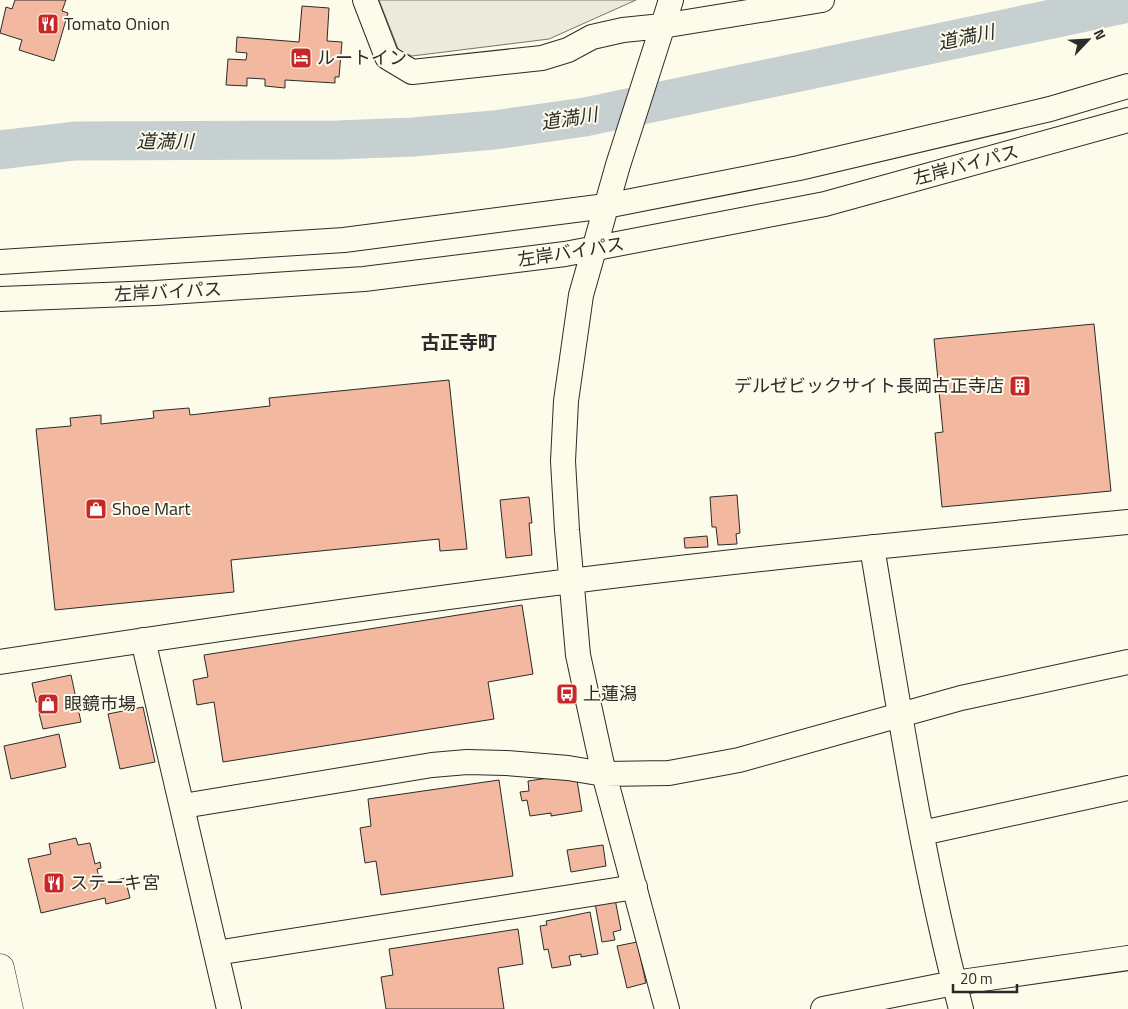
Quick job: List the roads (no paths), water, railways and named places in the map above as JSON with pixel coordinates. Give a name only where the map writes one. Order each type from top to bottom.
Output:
[{"type":"highway","points":[[0,968],[9,1009]]},
{"type":"street","points":[[365,0],[387,57],[412,72],[542,58],[568,50],[592,37],[623,30],[662,26],[822,0]]},
{"type":"street","points":[[667,1009],[636,887],[604,774],[578,655],[563,461],[566,401],[581,295],[623,150],[671,0]]},
{"type":"street","name":"左岸バイパス","points":[[0,262],[344,240],[606,206],[799,168],[1050,109],[1128,86]]},
{"type":"street","points":[[1050,109],[1086,111],[1128,101]]},
{"type":"street","name":"左岸バイパス","points":[[0,299],[155,293],[364,279],[538,258],[594,249],[825,204],[1128,120]]},
{"type":"street","points":[[0,662],[143,640],[571,581],[1128,522]]},
{"type":"street","points":[[872,548],[934,900],[961,1009]]},
{"type":"street","points":[[143,640],[229,1009]]},
{"type":"street","points":[[183,806],[432,764],[467,762],[506,763],[568,768],[604,774],[669,773],[739,760],[961,698],[1128,662]]},
{"type":"street","points":[[922,834],[1128,788]]},
{"type":"street","points":[[216,953],[636,887]]},
{"type":"street","points":[[823,1009],[954,983],[1128,958]]},
{"type":"waterway","name":"道満川","points":[[0,150],[75,141],[338,140],[413,137],[494,130],[585,117],[1128,3]]},
{"type":"place","name":"Tomato Onion","points":[[48,24]]},
{"type":"place","name":"ルートイン","points":[[301,58]]},
{"type":"place","name":"デルゼビックサイト長岡古正寺店","points":[[1020,386]]},
{"type":"place","name":"Shoe Mart","points":[[96,509]]},
{"type":"place","name":"上蓮潟","points":[[567,694]]},
{"type":"place","name":"眼鏡市場","points":[[48,704]]},
{"type":"place","name":"ステーキ宮","points":[[54,883]]},
{"type":"district","name":"古正寺町","points":[[459,342]]}]
